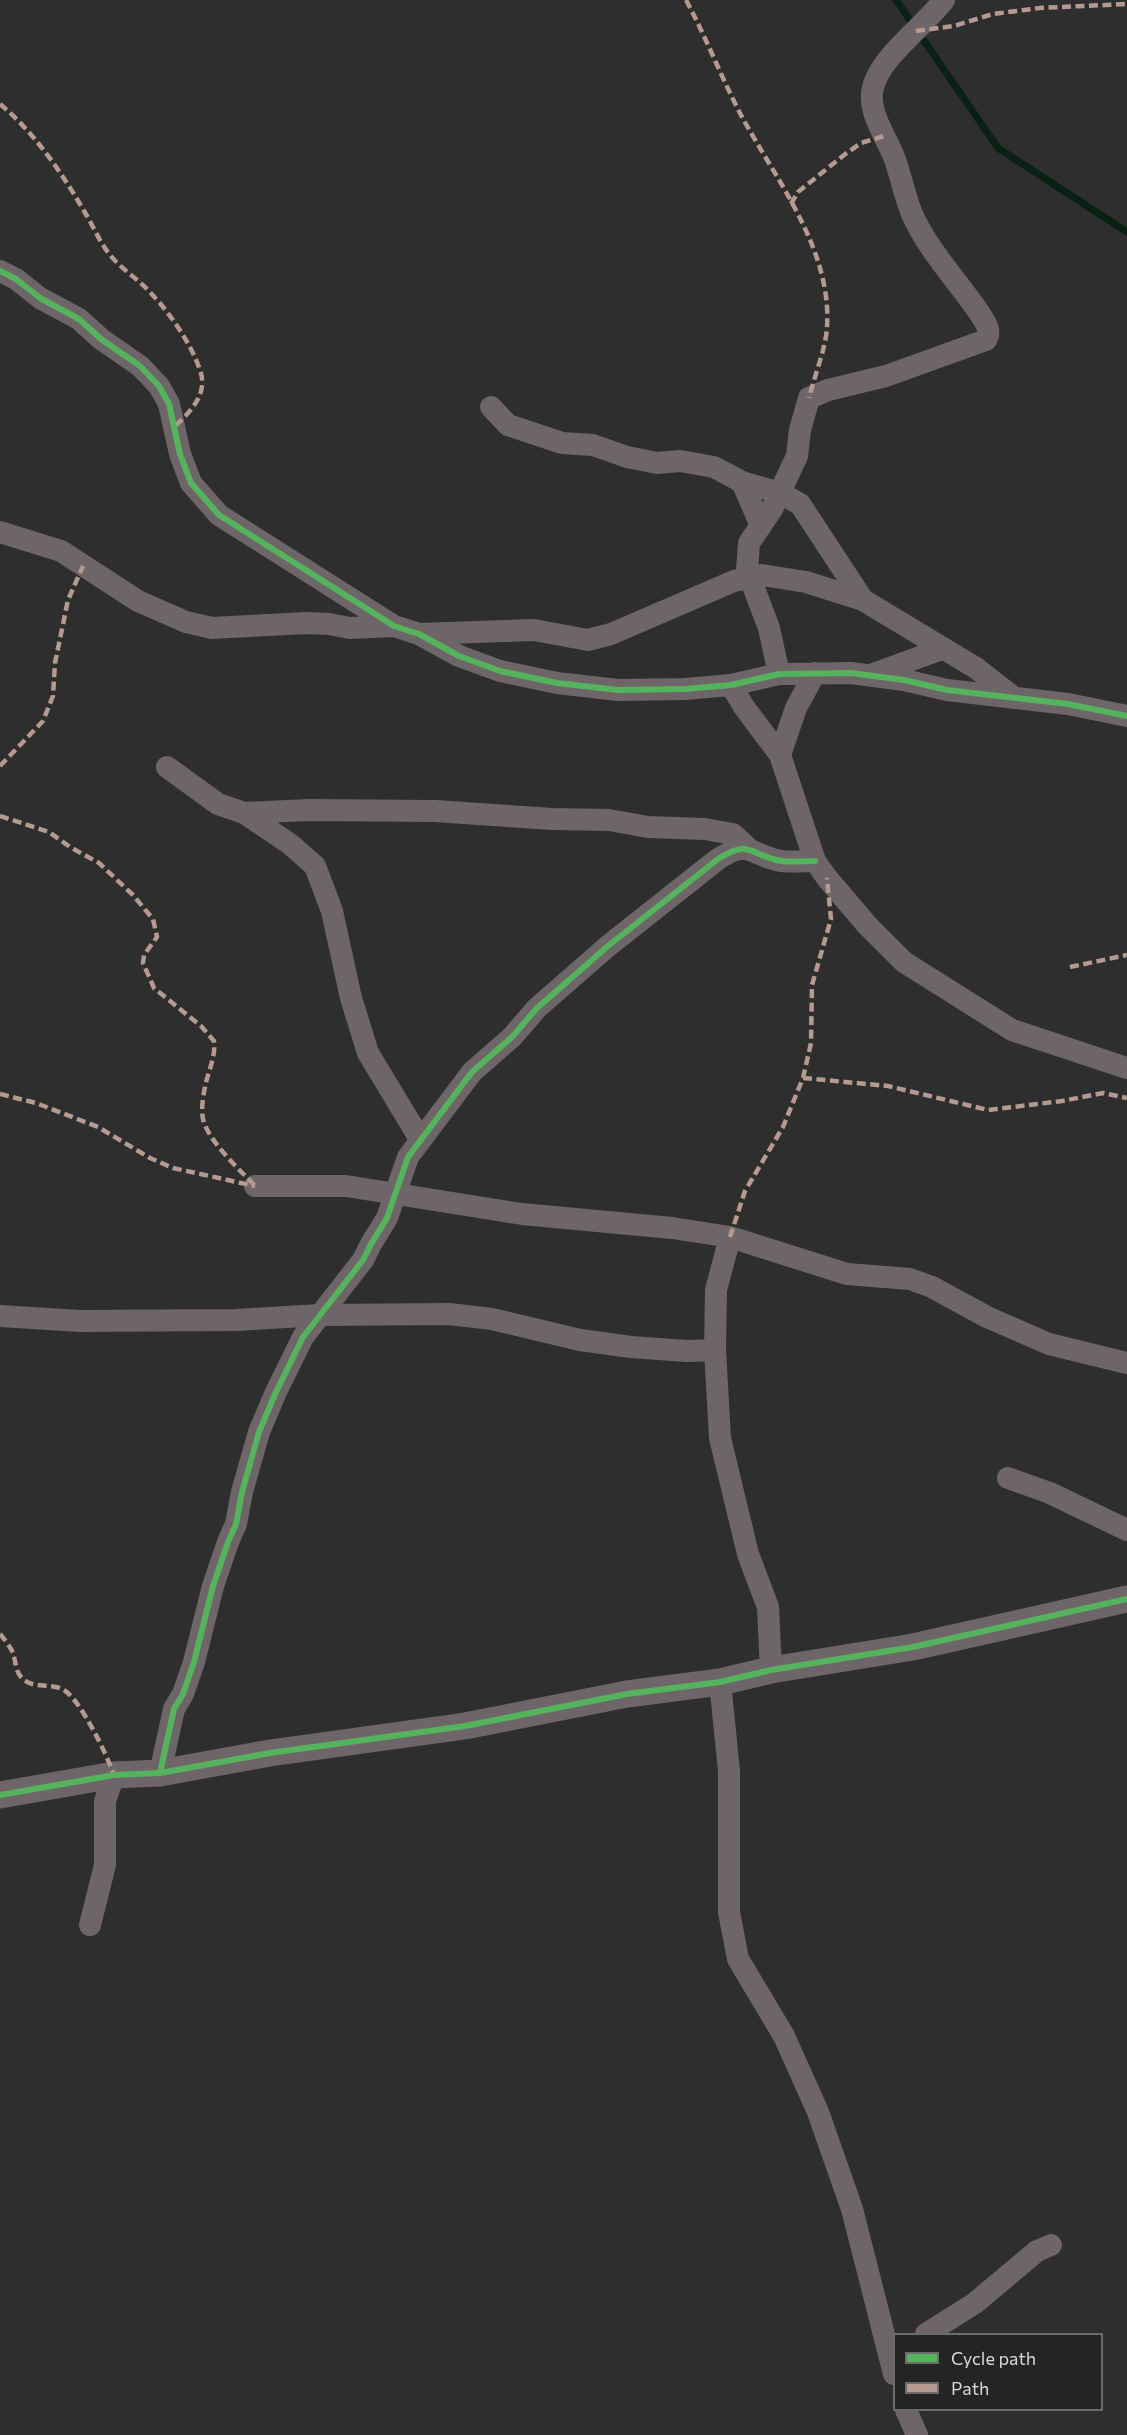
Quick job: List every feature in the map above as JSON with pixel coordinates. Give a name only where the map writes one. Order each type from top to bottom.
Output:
[{"type":"street","points":[[779,674],[769,628],[747,570],[749,543],[780,493],[797,456],[800,430],[809,398],[828,390],[886,376],[932,361],[986,340],[989,335],[989,330],[981,316],[932,249],[911,213],[894,157],[874,113],[873,86],[882,65],[944,0]]},
{"type":"street","points":[[0,271],[16,279],[40,298],[79,319],[101,339],[140,366],[159,386],[169,404],[180,454],[191,483],[219,514],[394,626],[419,634],[459,656],[500,671],[557,683],[618,690],[686,689],[731,685],[779,674],[851,673],[947,690],[1068,704],[1127,716]]},
{"type":"street","points":[[491,407],[508,424],[562,443],[593,445],[627,457],[657,463],[680,461],[714,466],[742,482],[780,493],[800,504],[862,600]]},
{"type":"street","points":[[742,482],[761,526]]},
{"type":"street","points":[[0,532],[62,551],[138,601],[186,622],[212,628],[306,623],[350,628],[394,626]]},
{"type":"street","points":[[419,634],[534,630],[588,640],[611,634],[734,580],[762,575],[806,582],[862,600],[976,668],[1013,697]]},
{"type":"street","points":[[869,675],[942,649]]},
{"type":"street","points":[[780,754],[795,708],[815,674]]},
{"type":"street","points":[[731,685],[744,707],[780,754],[815,861],[867,925],[904,962],[1012,1030],[1127,1068]]},
{"type":"street","points":[[167,767],[218,804],[244,813],[290,844],[315,866],[332,911],[351,998],[368,1053],[420,1139]]},
{"type":"street","points":[[244,813],[309,810],[435,811],[552,819],[609,819],[648,827],[733,834],[748,848],[778,861],[815,861]]},
{"type":"street","points":[[160,1773],[174,1709],[189,1677],[213,1586],[236,1524],[254,1449],[296,1349],[363,1260],[387,1218],[408,1157],[472,1072],[512,1037],[537,1008],[608,946],[718,859],[732,850],[748,848]]},
{"type":"street","points":[[255,1186],[346,1186],[522,1214],[672,1228],[730,1238],[847,1274],[910,1279],[932,1287],[987,1317],[1049,1344],[1127,1363]]},
{"type":"street","points":[[730,1238],[716,1290],[715,1350],[720,1438],[748,1554],[768,1607],[771,1670]]},
{"type":"street","points":[[0,1316],[80,1321],[237,1320],[321,1315],[449,1314],[492,1319],[580,1340],[621,1346],[687,1352],[715,1350]]},
{"type":"street","points":[[1008,1478],[1050,1493],[1127,1530]]},
{"type":"street","points":[[0,1796],[114,1775],[160,1773],[270,1753],[465,1726],[627,1694],[720,1682],[771,1670],[913,1647],[1127,1599]]},
{"type":"street","points":[[720,1682],[729,1771],[729,1912],[738,1959],[784,2036],[818,2112],[842,2177],[893,2361]]},
{"type":"street","points":[[90,1925],[105,1865],[105,1801],[114,1775]]},
{"type":"street","points":[[928,2333],[975,2303],[1037,2251],[1052,2245]]},
{"type":"street","points":[[907,2411],[917,2435]]},
{"type":"waterway","points":[[896,0],[998,148],[1127,232]]},
{"type":"marked path","points":[[686,0],[741,115],[799,216],[821,270],[826,298],[827,327],[809,398]]},
{"type":"marked path","points":[[916,31],[954,26],[993,14],[1040,8],[1127,4]]},
{"type":"marked path","points":[[0,104],[26,129],[48,156],[69,186],[109,254],[161,304],[190,347],[200,370],[202,388],[196,403],[173,428]]},
{"type":"marked path","points":[[791,204],[798,192],[844,155],[861,143],[884,136]]},
{"type":"marked path","points":[[0,766],[43,721],[53,696],[55,663],[68,600],[83,566]]},
{"type":"marked path","points":[[0,816],[49,832],[99,863],[133,895],[153,919],[157,937],[144,955],[143,963],[154,988],[201,1026],[214,1041],[213,1058],[203,1099],[202,1111],[206,1128],[233,1164],[255,1186]]},
{"type":"marked path","points":[[730,1237],[745,1191],[783,1127],[803,1078],[811,1043],[812,985],[831,919],[827,878]]},
{"type":"marked path","points":[[1070,967],[1127,955]]},
{"type":"marked path","points":[[803,1078],[888,1086],[988,1110],[1062,1101],[1103,1093],[1127,1098]]},
{"type":"marked path","points":[[0,1094],[36,1103],[98,1127],[150,1158],[173,1168],[255,1186]]},
{"type":"marked path","points":[[0,1634],[12,1650],[17,1670],[23,1679],[32,1684],[62,1689],[69,1694],[84,1715],[114,1775]]},
{"type":"cycle path","points":[[0,271],[16,279],[40,298],[79,319],[101,339],[140,366],[159,386],[169,404],[180,454],[191,483],[219,515],[394,626],[419,634],[459,656],[500,671],[557,683],[618,690],[685,689],[731,685],[779,674],[851,673],[904,680],[947,690],[1068,704],[1127,716]]},
{"type":"cycle path","points":[[160,1773],[174,1709],[183,1694],[194,1662],[213,1586],[236,1524],[242,1492],[259,1432],[303,1337],[363,1260],[387,1218],[408,1157],[472,1072],[512,1037],[537,1008],[608,946],[718,859],[736,850],[747,849],[781,861],[815,861]]},
{"type":"cycle path","points":[[0,1795],[114,1775],[160,1773],[270,1753],[465,1726],[627,1694],[720,1682],[771,1670],[913,1647],[1127,1599]]}]
